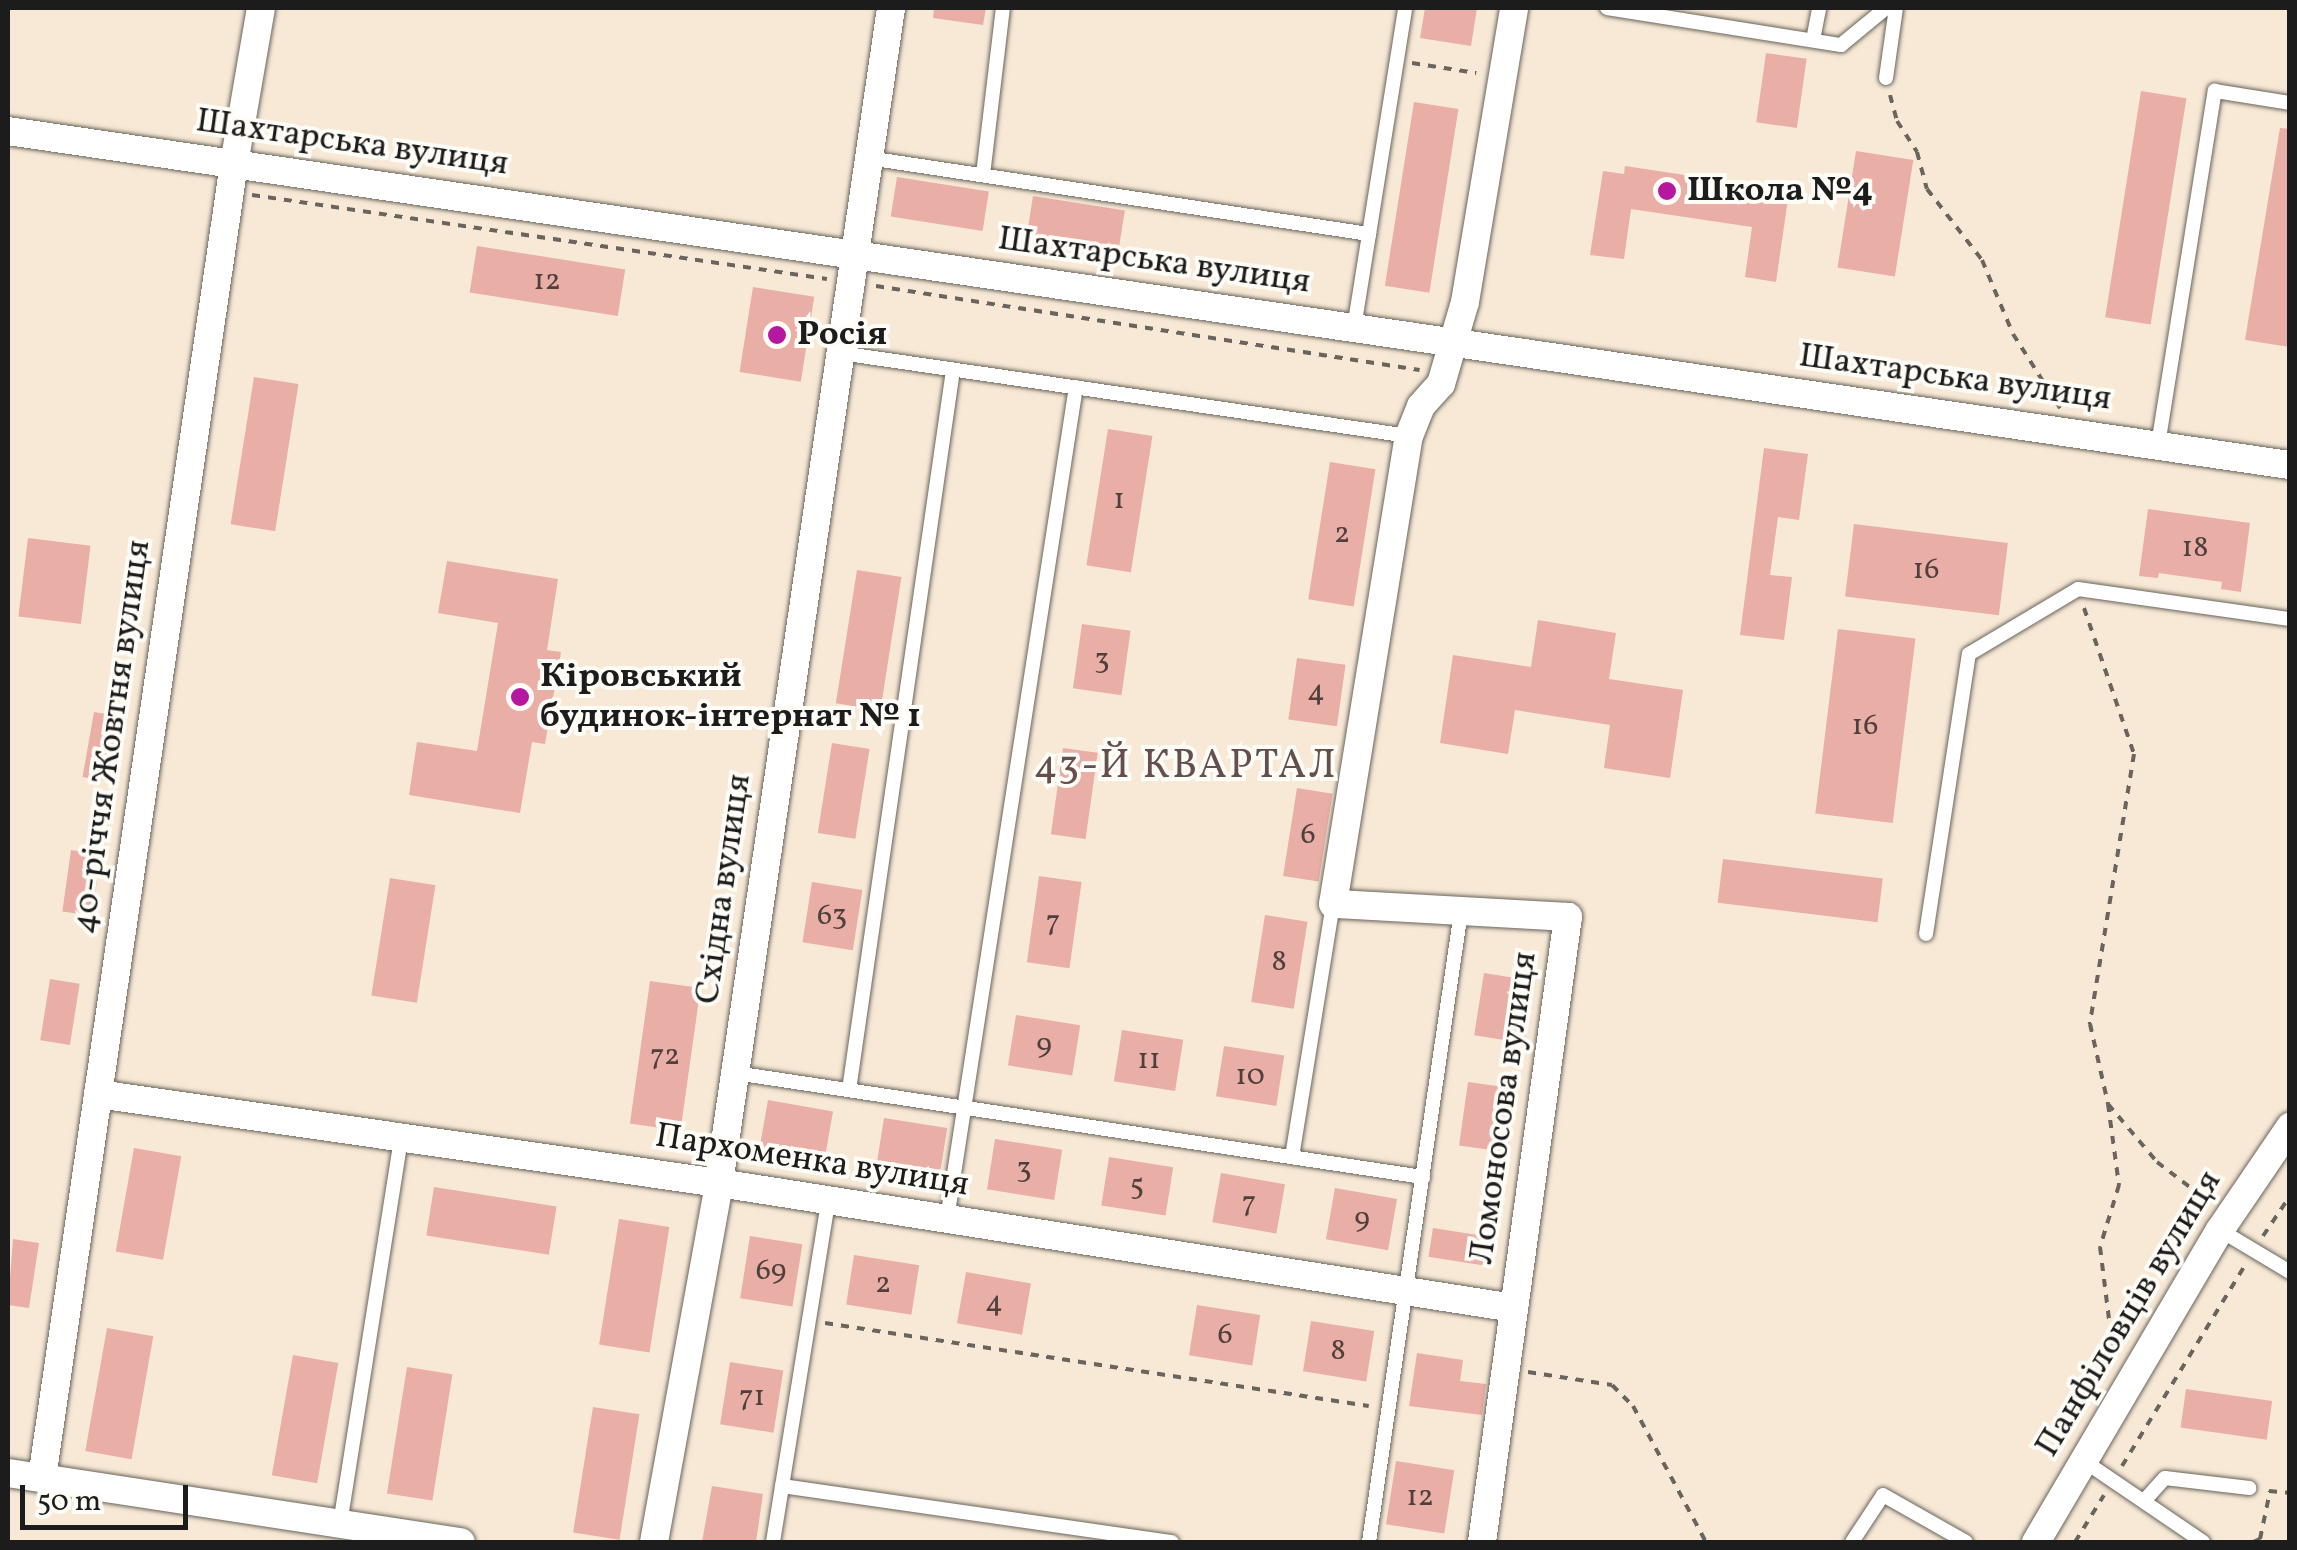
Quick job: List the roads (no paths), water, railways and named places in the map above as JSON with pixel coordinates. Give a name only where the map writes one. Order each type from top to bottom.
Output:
[{"type":"street","name":"40-річчя Жовтня вулиця","points":[[42,1478],[234,164],[261,8]]},
{"type":"street","name":"Східна вулиця","points":[[654,1542],[719,1184],[891,8]]},
{"type":"street","points":[[1333,904],[1409,436],[1422,406],[1441,384],[1465,302],[1514,8]]},
{"type":"street","name":"Шахтарська вулиця","points":[[8,130],[2290,465]]},
{"type":"street","name":"Ломоносова вулиця","points":[[1333,904],[1568,917],[1482,1542]]},
{"type":"street","name":"Пархоменка вулиця","points":[[98,1094],[828,1200],[1514,1308]]},
{"type":"street","name":"Панфіловців вулиця","points":[[2036,1542],[2224,1223],[2290,1127]]},
{"type":"street","points":[[8,1472],[461,1542]]},
{"type":"lane","points":[[983,175],[1003,8]]},
{"type":"lane","points":[[1354,328],[1405,8]]},
{"type":"lane","points":[[1607,8],[1842,45],[1886,8]]},
{"type":"lane","points":[[1813,40],[1819,8]]},
{"type":"lane","points":[[1886,78],[1896,8]]},
{"type":"lane","points":[[2158,446],[2215,91],[2290,103]]},
{"type":"lane","points":[[868,158],[1369,234]]},
{"type":"lane","points":[[840,353],[1409,436]]},
{"type":"lane","points":[[849,1090],[953,370]]},
{"type":"lane","points":[[947,1219],[1076,387]]},
{"type":"lane","points":[[1926,934],[1969,654],[2078,589],[2290,619]]},
{"type":"lane","points":[[1292,1157],[1333,904]]},
{"type":"lane","points":[[1369,1542],[1461,911]]},
{"type":"lane","points":[[736,1072],[1423,1177]]},
{"type":"lane","points":[[340,1524],[401,1138]]},
{"type":"lane","points":[[773,1542],[828,1200]]},
{"type":"lane","points":[[2224,1223],[2254,1250],[2290,1272]]},
{"type":"lane","points":[[2084,1461],[2203,1542]]},
{"type":"lane","points":[[2144,1502],[2165,1478],[2249,1488]]},
{"type":"lane","points":[[782,1486],[1172,1542]]},
{"type":"lane","points":[[1852,1542],[1884,1496],[1966,1542]]},
{"type":"place","name":"Школа №4","points":[[1667,191]]},
{"type":"place","name":"Росія","points":[[777,335]]},
{"type":"place","name":"Кіровський будинок-інтернат № 1","points":[[520,697]]},
{"type":"district","name":"43-Й КВАРТАЛ","points":[[1186,767]]}]
